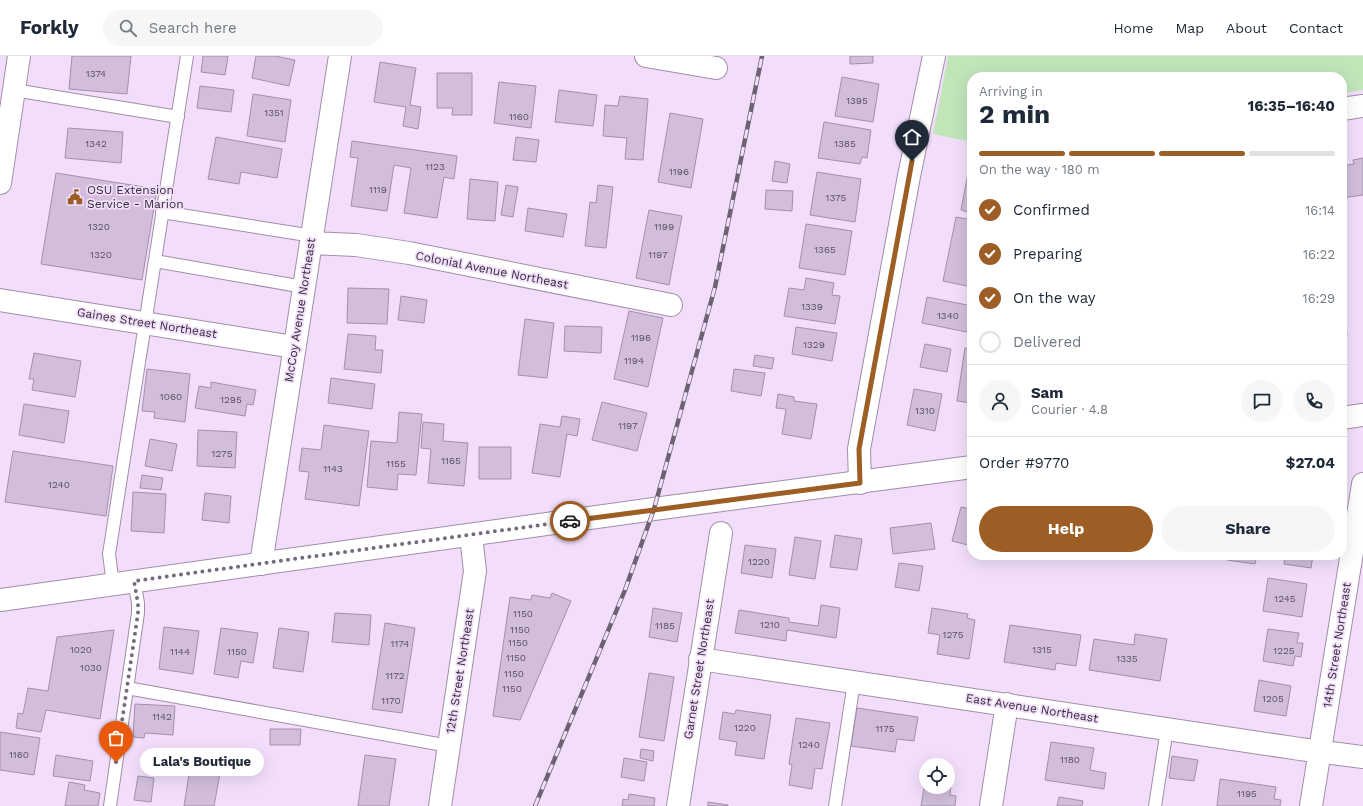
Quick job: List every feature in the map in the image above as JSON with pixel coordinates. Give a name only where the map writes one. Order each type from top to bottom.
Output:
[{"type":"street","points":[[0,183],[20,56]]},
{"type":"street","name":"McCoy Avenue Northeast","points":[[261,564],[340,56]]},
{"type":"street","points":[[646,56],[716,68]]},
{"type":"street","points":[[860,483],[859,449],[909,176],[934,56]]},
{"type":"street","points":[[1347,108],[1363,106]]},
{"type":"street","name":"Colonial Avenue Northeast","points":[[312,240],[409,253],[671,306]]},
{"type":"street","name":"Gaines Street Northeast","points":[[0,300],[294,347]]},
{"type":"street","points":[[1347,417],[1363,415]]},
{"type":"street","points":[[0,600],[654,509],[967,468]]},
{"type":"street","name":"14th Street Northeast","points":[[1311,806],[1363,484]]},
{"type":"street","name":"Garnet Street Northeast","points":[[678,806],[721,533]]},
{"type":"street","name":"12th Street Northeast","points":[[440,806],[475,571],[471,535]]},
{"type":"street","name":"East Avenue Northeast","points":[[700,659],[1363,757]]},
{"type":"street","points":[[991,806],[1007,704]]},
{"type":"lane","points":[[110,806],[138,613],[138,604],[124,583],[109,554],[187,56]]},
{"type":"lane","points":[[14,90],[178,117]]},
{"type":"lane","points":[[162,212],[312,240]]},
{"type":"lane","points":[[155,261],[304,287]]},
{"type":"lane","points":[[834,806],[854,682]]},
{"type":"lane","points":[[127,688],[449,746]]},
{"type":"lane","points":[[1155,806],[1167,729]]},
{"type":"green space","points":[[948,56],[1363,56],[1363,90],[1347,92],[1347,72],[967,72],[967,141],[933,134]]},
{"type":"building","points":[[72,56],[131,56],[127,94],[69,89]]},
{"type":"building","points":[[203,56],[228,56],[225,75],[201,72]]},
{"type":"building","points":[[256,56],[275,56],[295,60],[289,86],[252,78]]},
{"type":"building","points":[[850,56],[873,56],[873,63],[850,64]]},
{"type":"building","points":[[380,62],[416,68],[410,105],[421,107],[418,129],[403,126],[406,107],[374,102]]},
{"type":"building","points":[[437,73],[472,73],[472,115],[452,115],[453,108],[437,108]]},
{"type":"building","points":[[842,77],[879,84],[873,122],[835,116]]},
{"type":"building","points":[[499,82],[536,86],[531,128],[494,123]]},
{"type":"building","points":[[200,86],[234,90],[231,112],[197,108]]},
{"type":"building","points":[[559,90],[597,95],[593,126],[555,122]]},
{"type":"building","points":[[253,94],[291,100],[285,142],[247,136]]},
{"type":"building","points":[[620,96],[648,99],[643,160],[625,159],[627,138],[603,136],[605,105],[618,106]]},
{"type":"building","points":[[670,113],[703,119],[691,188],[658,182]]},
{"type":"building","points":[[824,122],[871,130],[867,158],[862,157],[860,164],[818,158]]},
{"type":"building","points":[[68,128],[123,132],[121,163],[65,158]]},
{"type":"building","points":[[216,137],[282,149],[277,178],[241,172],[239,184],[208,179]]},
{"type":"building","points":[[516,137],[539,140],[536,162],[513,160]]},
{"type":"building","points":[[352,141],[457,156],[454,179],[444,177],[437,218],[404,213],[411,168],[394,165],[387,211],[351,206],[358,158],[350,157]]},
{"type":"building","points":[[1363,158],[1363,195],[1347,197],[1347,165],[1354,164],[1353,160]]},
{"type":"building","points":[[775,161],[790,164],[787,183],[772,181]]},
{"type":"building","points":[[817,172],[861,179],[855,222],[810,215]]},
{"type":"building","points":[[56,173],[157,189],[142,280],[41,264]]},
{"type":"building","points":[[967,178],[967,212],[961,210]]},
{"type":"building","points":[[470,179],[498,182],[495,221],[467,219]]},
{"type":"building","points":[[506,185],[518,187],[513,217],[501,215]]},
{"type":"building","points":[[598,185],[613,187],[606,248],[585,246],[590,202],[596,203]]},
{"type":"building","points":[[766,190],[793,191],[792,211],[765,209]]},
{"type":"building","points":[[528,208],[567,214],[563,237],[525,231]]},
{"type":"building","points":[[649,210],[682,216],[669,285],[636,278]]},
{"type":"building","points":[[956,217],[967,219],[967,286],[943,281]]},
{"type":"building","points":[[806,224],[852,231],[845,275],[799,268]]},
{"type":"building","points":[[806,278],[834,283],[832,295],[840,296],[835,324],[784,316],[789,288],[804,290]]},
{"type":"building","points":[[348,288],[389,289],[387,324],[347,323]]},
{"type":"building","points":[[401,296],[427,300],[424,323],[398,320]]},
{"type":"building","points":[[927,297],[967,305],[967,332],[922,323]]},
{"type":"building","points":[[629,311],[663,318],[648,387],[614,379]]},
{"type":"building","points":[[525,319],[554,323],[547,378],[518,375]]},
{"type":"building","points":[[565,326],[602,327],[601,353],[564,351]]},
{"type":"building","points":[[796,327],[837,333],[832,361],[792,354]]},
{"type":"building","points":[[348,334],[376,336],[375,350],[383,350],[381,373],[344,369]]},
{"type":"building","points":[[925,344],[951,349],[947,372],[920,367]]},
{"type":"building","points":[[965,348],[967,348],[967,402],[957,401]]},
{"type":"building","points":[[34,353],[81,361],[75,397],[32,390],[34,379],[29,379]]},
{"type":"building","points":[[755,355],[774,358],[772,369],[753,366]]},
{"type":"building","points":[[147,369],[190,374],[185,422],[154,418],[155,412],[142,411]]},
{"type":"building","points":[[734,369],[765,373],[761,396],[731,391]]},
{"type":"building","points":[[331,378],[375,384],[372,409],[328,403]]},
{"type":"building","points":[[211,382],[256,390],[253,405],[247,404],[245,416],[195,408],[199,386],[211,388]]},
{"type":"building","points":[[914,389],[942,394],[935,431],[907,425]]},
{"type":"building","points":[[778,394],[794,397],[794,401],[817,404],[811,439],[782,434],[786,409],[776,408]]},
{"type":"building","points":[[602,402],[647,413],[637,451],[592,440]]},
{"type":"building","points":[[24,404],[69,411],[64,443],[19,435]]},
{"type":"building","points":[[399,412],[422,414],[416,475],[398,474],[397,490],[367,487],[371,441],[397,443]]},
{"type":"building","points":[[562,416],[580,419],[577,436],[567,434],[560,477],[532,473],[540,424],[560,427]]},
{"type":"building","points":[[423,422],[444,424],[443,441],[468,443],[464,486],[428,483],[431,449],[421,448]]},
{"type":"building","points":[[324,425],[369,431],[359,506],[305,499],[309,472],[299,471],[302,448],[321,450]]},
{"type":"building","points":[[198,430],[237,432],[235,468],[197,466]]},
{"type":"building","points":[[150,439],[177,444],[172,471],[145,466]]},
{"type":"building","points":[[479,447],[511,447],[511,479],[479,479]]},
{"type":"building","points":[[13,451],[113,466],[106,516],[5,502]]},
{"type":"building","points":[[142,475],[163,478],[161,490],[140,488]]},
{"type":"building","points":[[133,492],[166,494],[164,533],[131,531]]},
{"type":"building","points":[[205,493],[231,496],[229,523],[202,520]]},
{"type":"building","points":[[961,507],[967,508],[967,545],[952,541]]},
{"type":"building","points":[[931,523],[935,549],[893,554],[890,528]]},
{"type":"building","points":[[835,535],[862,539],[857,570],[830,567]]},
{"type":"building","points":[[795,537],[821,541],[815,579],[789,575]]},
{"type":"building","points":[[745,545],[776,549],[772,578],[741,573]]},
{"type":"building","points":[[1227,560],[1256,560],[1255,564]]},
{"type":"building","points":[[1284,560],[1312,560],[1311,568],[1284,564]]},
{"type":"building","points":[[899,563],[923,566],[919,591],[895,587]]},
{"type":"building","points":[[1268,578],[1307,584],[1302,617],[1263,611]]},
{"type":"building","points":[[552,593],[571,601],[520,720],[493,716],[510,597],[531,600],[532,595],[550,598]]},
{"type":"building","points":[[821,605],[840,608],[836,638],[787,630],[786,641],[735,633],[739,610],[789,618],[789,622],[818,626]]},
{"type":"building","points":[[653,608],[682,613],[677,642],[649,637]]},
{"type":"building","points":[[932,608],[968,614],[967,618],[975,620],[969,659],[937,654],[940,635],[928,633]]},
{"type":"building","points":[[335,613],[371,615],[369,645],[332,642]]},
{"type":"building","points":[[385,623],[415,628],[402,713],[372,709]]},
{"type":"building","points":[[1010,625],[1081,635],[1076,666],[1056,663],[1055,670],[1004,662]]},
{"type":"building","points":[[164,627],[199,631],[193,674],[159,669]]},
{"type":"building","points":[[221,628],[258,633],[253,663],[241,661],[238,678],[214,674]]},
{"type":"building","points":[[279,628],[309,632],[303,672],[273,668]]},
{"type":"building","points":[[1268,629],[1299,633],[1297,643],[1303,643],[1301,657],[1295,656],[1293,666],[1263,661]]},
{"type":"building","points":[[114,630],[100,719],[46,710],[41,732],[16,728],[18,713],[23,714],[28,688],[48,691],[57,637]]},
{"type":"building","points":[[1135,634],[1167,639],[1160,681],[1089,670],[1094,639],[1134,645]]},
{"type":"building","points":[[649,673],[674,677],[664,741],[639,737]]},
{"type":"building","points":[[1259,680],[1291,686],[1286,716],[1254,711]]},
{"type":"building","points":[[135,704],[175,706],[173,735],[145,733],[144,738],[133,737]]},
{"type":"building","points":[[857,708],[918,717],[914,741],[897,739],[895,752],[851,746]]},
{"type":"building","points":[[736,710],[771,715],[764,759],[735,755],[737,742],[719,739],[723,712],[735,714]]},
{"type":"building","points":[[796,718],[830,723],[822,769],[815,768],[812,789],[789,785],[792,765],[789,764]]},
{"type":"building","points":[[270,729],[301,729],[300,745],[270,745]]},
{"type":"building","points":[[0,732],[40,738],[34,775],[0,770]]},
{"type":"building","points":[[1051,742],[1094,748],[1090,770],[1106,773],[1104,789],[1045,780]]},
{"type":"building","points":[[641,749],[654,751],[653,761],[640,758]]},
{"type":"building","points":[[56,755],[93,761],[90,781],[53,776]]},
{"type":"building","points":[[365,755],[396,759],[389,806],[358,806]]},
{"type":"building","points":[[1172,756],[1198,760],[1194,781],[1169,778]]},
{"type":"building","points":[[624,758],[647,762],[644,781],[621,777]]},
{"type":"building","points":[[190,768],[220,773],[214,806],[184,806]]},
{"type":"building","points":[[138,776],[154,778],[151,802],[134,800]]},
{"type":"building","points":[[1220,779],[1276,787],[1274,799],[1281,800],[1280,806],[1217,806]]},
{"type":"building","points":[[69,782],[85,785],[84,790],[100,793],[98,806],[65,806]]},
{"type":"building","points":[[629,794],[655,798],[654,806],[622,806],[623,799],[628,800]]},
{"type":"building","points":[[923,794],[950,794],[956,796],[955,806],[921,806]]},
{"type":"building","points":[[1059,797],[1083,801],[1082,806],[1057,806]]},
{"type":"building","points":[[708,802],[728,805],[728,806],[708,806]]},
{"type":"railway","points":[[535,806],[625,590],[654,509],[715,287],[762,56]]},
{"type":"way so far","points":[[116,762],[138,613],[134,581],[456,538],[570,521]]},
{"type":"place","name":"OSU Extension Service - Marion","points":[[75,197]]},
{"type":"place","name":"Lala's Boutique","points":[[116,762]]},
{"type":"route","points":[[570,521],[860,483],[859,449],[912,161]]}]
